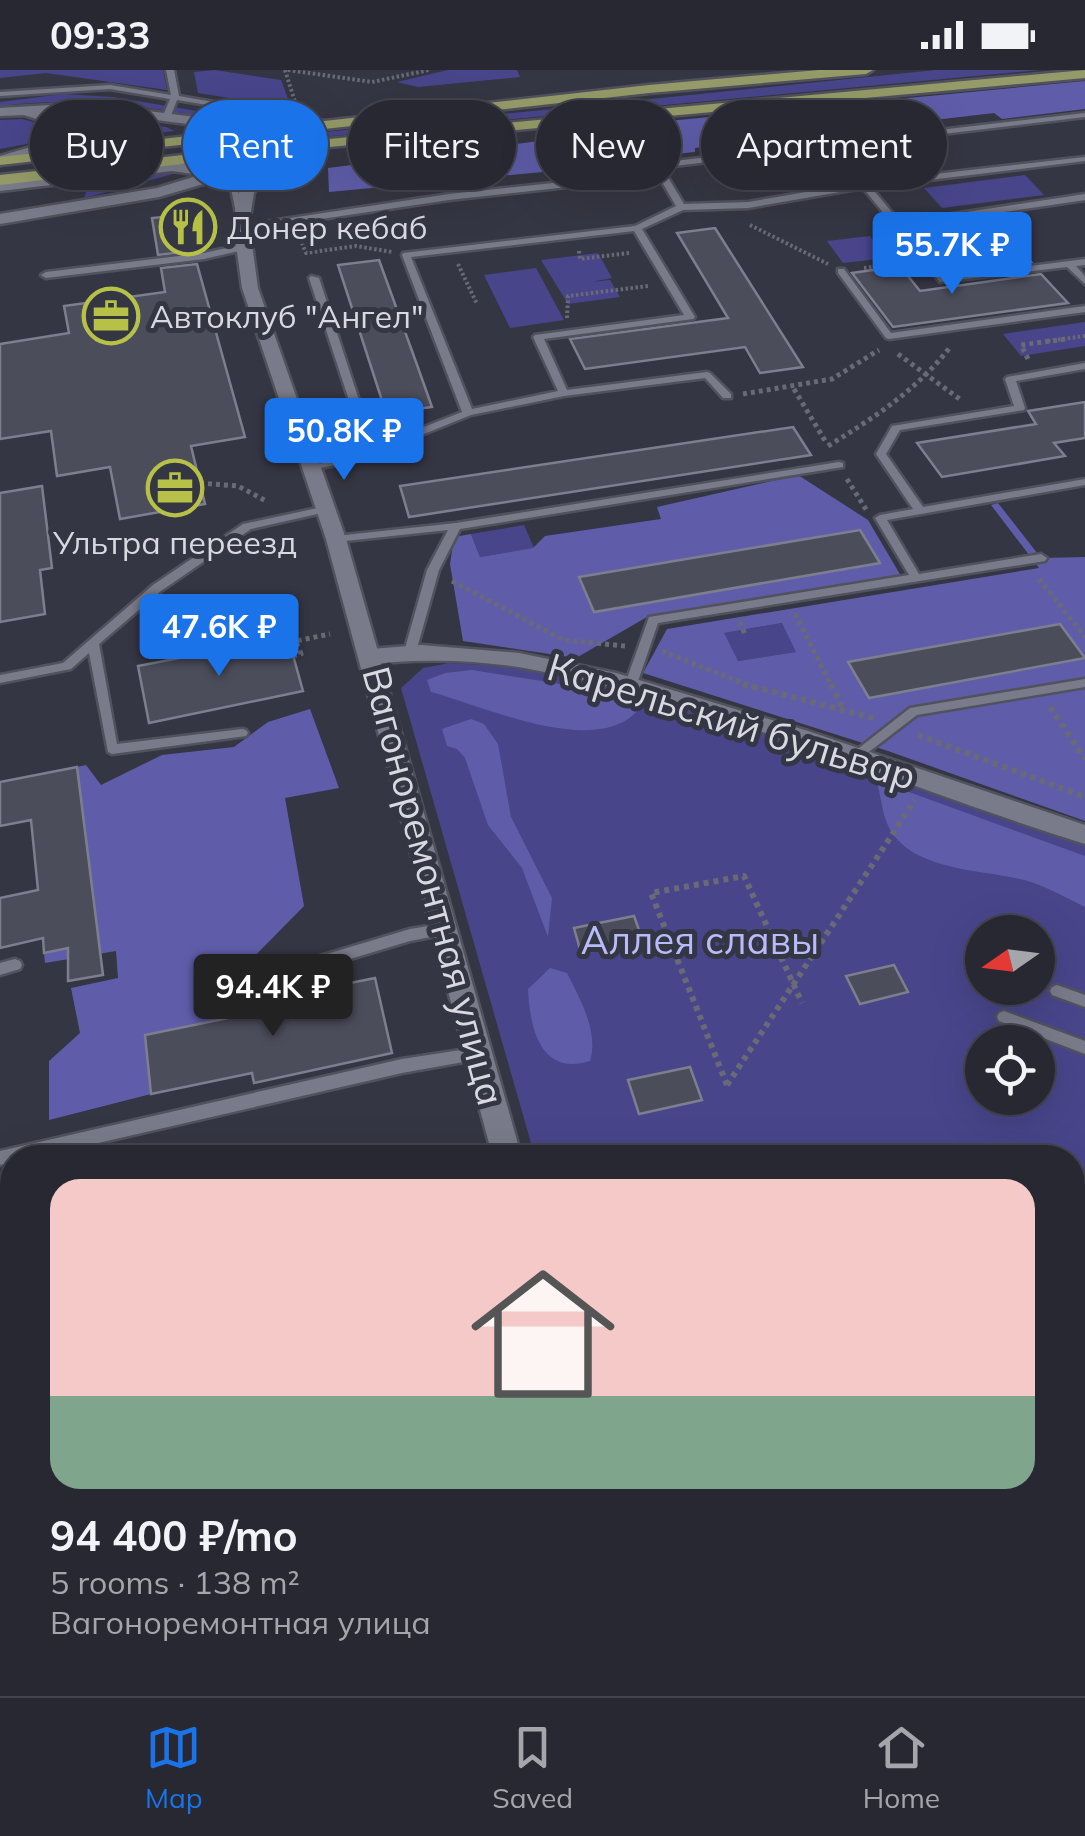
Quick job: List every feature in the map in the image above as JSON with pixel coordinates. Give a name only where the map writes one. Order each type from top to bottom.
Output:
[{"type":"main road","points":[[328,125],[866,70]]},
{"type":"main road","points":[[681,110],[1085,74]]},
{"type":"main road","points":[[328,144],[536,124]]},
{"type":"main road","points":[[0,161],[183,140]]},
{"type":"main road","points":[[0,183],[183,160]]},
{"type":"street","points":[[0,113],[85,107],[183,119]]},
{"type":"street","points":[[0,113],[50,116],[63,127],[58,140],[49,146],[0,161]]},
{"type":"street","points":[[0,183],[30,181]]},
{"type":"street","points":[[0,219],[130,199],[183,186]]},
{"type":"street","points":[[24,216],[52,208],[70,197],[69,190]]},
{"type":"street","name":"Вагоноремонтная улица","points":[[228,190],[240,230],[250,288],[313,468],[371,656],[505,1145]]},
{"type":"street","points":[[240,230],[245,190]]},
{"type":"street","name":"Карельский бульвар","points":[[371,656],[410,652],[505,655],[631,684],[856,755],[1085,835]]},
{"type":"lane","points":[[166,118],[175,97],[170,70]]},
{"type":"lane","points":[[0,94],[90,86],[336,124]]},
{"type":"lane","points":[[681,168],[1085,115]]},
{"type":"lane","points":[[947,175],[1085,158]]},
{"type":"lane","points":[[46,275],[240,230],[536,186]]},
{"type":"lane","points":[[673,190],[682,207]]},
{"type":"lane","points":[[468,413],[406,254],[636,228],[682,207],[748,205],[836,190]]},
{"type":"lane","points":[[869,190],[943,280],[1085,262]]},
{"type":"lane","points":[[898,225],[1085,198]]},
{"type":"lane","points":[[564,394],[538,338],[690,317],[636,228]]},
{"type":"lane","points":[[1069,264],[1085,281]]},
{"type":"lane","points":[[841,271],[889,336],[1085,309]]},
{"type":"lane","points":[[314,278],[368,443],[353,459]]},
{"type":"lane","points":[[920,510],[880,454],[896,428],[1020,408],[1010,379],[1085,366]]},
{"type":"lane","points":[[313,468],[353,459],[468,413],[564,394],[707,375],[727,396]]},
{"type":"lane","points":[[336,539],[456,526],[839,465]]},
{"type":"lane","points":[[916,578],[880,518],[1085,482]]},
{"type":"lane","points":[[0,679],[67,666],[156,588],[247,526],[326,509]]},
{"type":"lane","points":[[410,652],[433,570],[456,526]]},
{"type":"lane","points":[[631,684],[653,620],[1040,558]]},
{"type":"lane","points":[[93,642],[112,750],[242,733]]},
{"type":"lane","points":[[856,755],[914,711],[1085,683]]},
{"type":"lane","points":[[286,972],[410,935],[446,929]]},
{"type":"lane","points":[[1057,992],[1085,1001]]},
{"type":"lane","points":[[1004,1017],[1085,1048]]},
{"type":"lane","points":[[57,1145],[402,1066],[480,1053]]},
{"type":"path","points":[[295,100],[286,70],[372,82],[429,70]]},
{"type":"path","points":[[402,70],[406,75]]},
{"type":"path","points":[[372,82],[377,96]]},
{"type":"path","points":[[708,206],[841,271],[926,260]]},
{"type":"path","points":[[306,253],[356,246],[406,254]]},
{"type":"path","points":[[452,249],[478,304]]},
{"type":"path","points":[[566,334],[568,296],[669,283]]},
{"type":"path","points":[[827,444],[887,409],[928,376],[967,326]]},
{"type":"path","points":[[1021,345],[1085,336]]},
{"type":"path","points":[[727,396],[834,382],[866,364],[886,344],[962,400],[968,416]]},
{"type":"path","points":[[794,389],[871,517]]},
{"type":"path","points":[[200,483],[238,486],[274,505]]},
{"type":"path","points":[[1025,561],[1085,636]]},
{"type":"path","points":[[433,570],[564,640],[668,652],[737,682],[843,709],[1085,797]]},
{"type":"path","points":[[788,599],[843,709]]},
{"type":"path","points":[[293,656],[301,654],[296,642],[330,634]]},
{"type":"path","points":[[1037,691],[1085,759]]},
{"type":"path","points":[[802,1003],[793,982],[744,876],[651,893],[728,1085],[793,982],[921,791]]},
{"type":"green space","points":[[0,70],[163,70],[167,90],[46,73],[0,78]]},
{"type":"green space","points":[[215,70],[281,80],[288,100],[242,100],[198,93],[194,72]]},
{"type":"green space","points":[[448,70],[517,70],[520,77],[418,87],[397,82]]},
{"type":"green space","points":[[936,70],[1040,70],[681,103],[681,100],[640,100]]},
{"type":"green space","points":[[63,94],[131,100],[30,100],[0,106],[0,102]]},
{"type":"green space","points":[[163,105],[183,109],[183,114],[163,111]]},
{"type":"green space","points":[[536,111],[536,117],[516,119],[516,113]]},
{"type":"green space","points":[[0,120],[30,121],[30,142],[0,149]]},
{"type":"green space","points":[[348,130],[348,135],[328,136],[328,132]]},
{"type":"green space","points":[[1025,175],[1044,195],[942,208],[926,190],[947,190],[947,185]]},
{"type":"green space","points":[[87,190],[114,190],[84,198]]},
{"type":"green space","points":[[870,236],[886,258],[843,263],[827,241]]},
{"type":"green space","points":[[598,253],[612,278],[591,282],[610,280],[620,297],[568,304],[541,260]]},
{"type":"green space","points":[[536,268],[564,320],[510,328],[484,275]]},
{"type":"green space","points":[[1085,322],[1085,346],[1021,356],[1003,334]]},
{"type":"green space","points":[[524,525],[534,548],[480,557],[471,534]]},
{"type":"green space","points":[[783,623],[797,652],[737,661],[723,633]]},
{"type":"green space","name":"Аллея славы","points":[[449,663],[531,671],[650,698],[848,760],[1085,843],[1085,1145],[532,1145],[401,688],[423,668]]},
{"type":"shaded area","points":[[1085,81],[1085,109],[1002,119],[994,113],[947,119],[947,100],[887,100]]},
{"type":"shaded area","points":[[701,118],[701,147],[695,148],[695,152],[681,153],[681,120]]},
{"type":"shaded area","points":[[536,141],[536,173],[516,175],[516,144]]},
{"type":"shaded area","points":[[348,165],[350,190],[329,192],[328,168]]},
{"type":"shaded area","points":[[798,475],[868,520],[901,576],[647,617],[576,658],[463,641],[450,564],[454,537],[471,534],[480,557],[533,548],[545,536],[661,519],[657,507]],"holes":[[[859,530],[879,563],[594,612],[579,578]]]},
{"type":"shaded area","points":[[998,503],[1041,558],[1085,557],[1085,821],[888,751],[643,673],[667,629],[1039,568],[991,505]],"holes":[[[782,623],[796,652],[738,661],[724,633]],[[1060,624],[1084,659],[869,698],[848,662]]]},
{"type":"shaded area","points":[[472,670],[643,703],[625,721],[601,729],[573,730],[511,717],[431,692],[427,680]]},
{"type":"shaded area","points":[[310,709],[339,788],[285,798],[304,906],[235,976],[242,1005],[224,1019],[146,1035],[151,1094],[49,1120],[49,1061],[80,1033],[71,988],[118,978],[116,951],[45,963],[44,953],[99,940],[77,767],[86,765],[101,785],[162,755],[234,747],[268,722]]},
{"type":"shaded area","points":[[471,719],[484,724],[498,744],[511,817],[552,898],[548,937],[522,868],[488,825],[465,758],[457,749],[447,746],[442,729]]},
{"type":"shaded area","points":[[876,780],[1085,856],[1085,907],[1028,881],[940,864],[908,849],[888,824]]},
{"type":"shaded area","points":[[550,968],[567,973],[582,1005],[592,1039],[590,1061],[560,1062],[541,1046],[528,989]]},
{"type":"building","points":[[191,214],[197,242],[191,243],[193,251],[158,255],[152,218]]},
{"type":"building","points":[[993,221],[1031,262],[990,267],[954,226]]},
{"type":"building","points":[[715,228],[803,367],[760,373],[745,347],[585,369],[570,339],[728,318],[677,233]]},
{"type":"building","points":[[379,260],[432,407],[386,413],[338,265]]},
{"type":"building","points":[[197,264],[245,437],[191,446],[205,504],[120,519],[110,467],[57,476],[51,431],[0,439],[0,344],[69,333],[64,306],[165,292],[161,268]]},
{"type":"building","points":[[900,266],[920,291],[1041,274],[1068,303],[893,327],[852,273]]},
{"type":"building","points":[[1085,402],[1085,438],[1054,443],[1065,456],[942,477],[917,443],[1036,424],[1028,411]]},
{"type":"building","points":[[793,427],[811,455],[409,517],[400,486]]},
{"type":"building","points":[[42,486],[52,568],[40,570],[45,614],[0,622],[0,493]]},
{"type":"building","points":[[860,530],[880,563],[594,612],[579,577]]},
{"type":"building","points":[[1060,624],[1085,658],[869,698],[848,662]]},
{"type":"building","points":[[288,637],[303,691],[149,723],[138,666]]},
{"type":"building","points":[[77,767],[103,975],[68,981],[68,948],[44,953],[43,938],[0,948],[0,898],[38,890],[31,820],[0,826],[0,782]]},
{"type":"building","points":[[634,916],[643,941],[581,953],[574,928]]},
{"type":"building","points":[[894,965],[908,992],[860,1004],[846,976]]},
{"type":"building","points":[[375,978],[392,1053],[254,1083],[252,1073],[151,1094],[145,1035],[243,1015],[242,1005]]},
{"type":"building","points":[[690,1067],[702,1100],[639,1114],[628,1080]]},
{"type":"place","name":"Донер кебаб","points":[[188,227]]},
{"type":"place","name":"Автоклуб \"Ангел\"","points":[[111,316]]},
{"type":"place","name":"Ультра переезд","points":[[175,488]]}]
